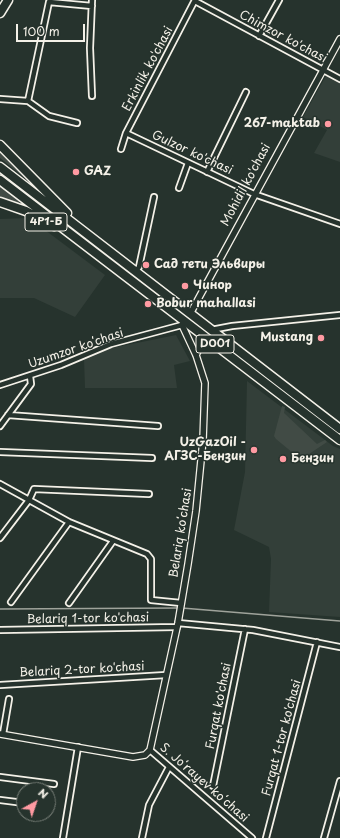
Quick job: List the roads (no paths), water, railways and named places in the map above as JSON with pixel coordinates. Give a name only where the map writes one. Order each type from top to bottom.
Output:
[{"type":"highway","points":[[0,13],[8,0]]},
{"type":"highway","points":[[0,145],[18,165],[95,240]]},
{"type":"highway","name":"D001","points":[[0,167],[340,429]]},
{"type":"highway","name":"D001","points":[[0,180],[90,248],[183,323],[209,339],[340,440]]},
{"type":"highway","name":"4Р1-Б","points":[[0,202],[26,211],[90,248]]},
{"type":"highway","name":"Mohidil ko'chasi","points":[[183,323],[190,314]]},
{"type":"highway","points":[[322,426],[327,419]]},
{"type":"street","points":[[92,0],[90,48],[92,96]]},
{"type":"street","points":[[260,36],[278,0]]},
{"type":"street","name":"Chimzor ko'chasi","points":[[195,1],[340,79]]},
{"type":"street","name":"Erkinlik ko'chasi","points":[[121,149],[126,133],[195,1]]},
{"type":"street","points":[[28,101],[49,2],[92,6]]},
{"type":"street","name":"Mohidil ko'chasi","points":[[190,314],[254,194],[340,39]]},
{"type":"street","points":[[207,172],[246,92]]},
{"type":"street","points":[[0,99],[28,101],[49,116],[77,123]]},
{"type":"street","name":"Gulzor ko'chasi","points":[[126,133],[254,194],[340,224]]},
{"type":"street","points":[[179,188],[188,163]]},
{"type":"street","points":[[136,272],[139,267],[154,197]]},
{"type":"street","points":[[211,330],[232,326],[340,315]]},
{"type":"street","name":"Belariq koʻchasi","points":[[150,750],[180,610],[196,511],[203,440],[206,388],[196,355],[183,323]]},
{"type":"street","name":"Uzumzor koʻchasi","points":[[0,385],[30,376],[111,344],[183,323]]},
{"type":"street","points":[[196,355],[201,345],[209,339]]},
{"type":"street","points":[[0,426],[31,384],[30,376]]},
{"type":"street","points":[[8,415],[158,426]]},
{"type":"street","points":[[0,452],[152,458]]},
{"type":"street","points":[[0,484],[69,522],[150,556],[151,600],[181,603]]},
{"type":"street","points":[[0,538],[29,500],[34,489],[149,494]]},
{"type":"street","points":[[11,602],[69,522]]},
{"type":"street","points":[[69,603],[113,541]]},
{"type":"street","name":"Belariq 1-tor ko'chasi","points":[[0,630],[177,625],[245,630],[340,647]]},
{"type":"street","name":"Furqat ko'chasi","points":[[213,786],[245,630]]},
{"type":"street","name":"Furqat 1-tor ko'chasi","points":[[266,838],[317,642]]},
{"type":"street","name":"Belariq 2-tor ko'chasi","points":[[0,685],[166,675]]},
{"type":"street","points":[[2,734],[10,699]]},
{"type":"street","name":"S. Joʻrayev koʻchasi","points":[[2,734],[133,757],[145,755],[150,750],[252,838]]},
{"type":"street","points":[[64,838],[78,747]]},
{"type":"street","points":[[142,838],[149,805],[169,767]]},
{"type":"street","points":[[0,778],[36,782]]},
{"type":"street","points":[[324,838],[340,781]]},
{"type":"street","points":[[0,800],[16,802]]},
{"type":"waterway","points":[[0,609],[179,608]]},
{"type":"waterway","points":[[182,608],[340,621]]},
{"type":"place","name":"267-maktab","points":[[328,124]]},
{"type":"place","name":"GAZ","points":[[76,172]]},
{"type":"place","name":"Сад тети Эльвиры","points":[[146,265]]},
{"type":"place","name":"Чинор","points":[[185,286]]},
{"type":"place","name":"Bobur mahallasi","points":[[148,304]]},
{"type":"place","name":"Mustang","points":[[321,338]]},
{"type":"place","name":"UzGazOil - АГЗС-Бензин","points":[[254,450]]},
{"type":"place","name":"Бензин","points":[[283,459]]}]
